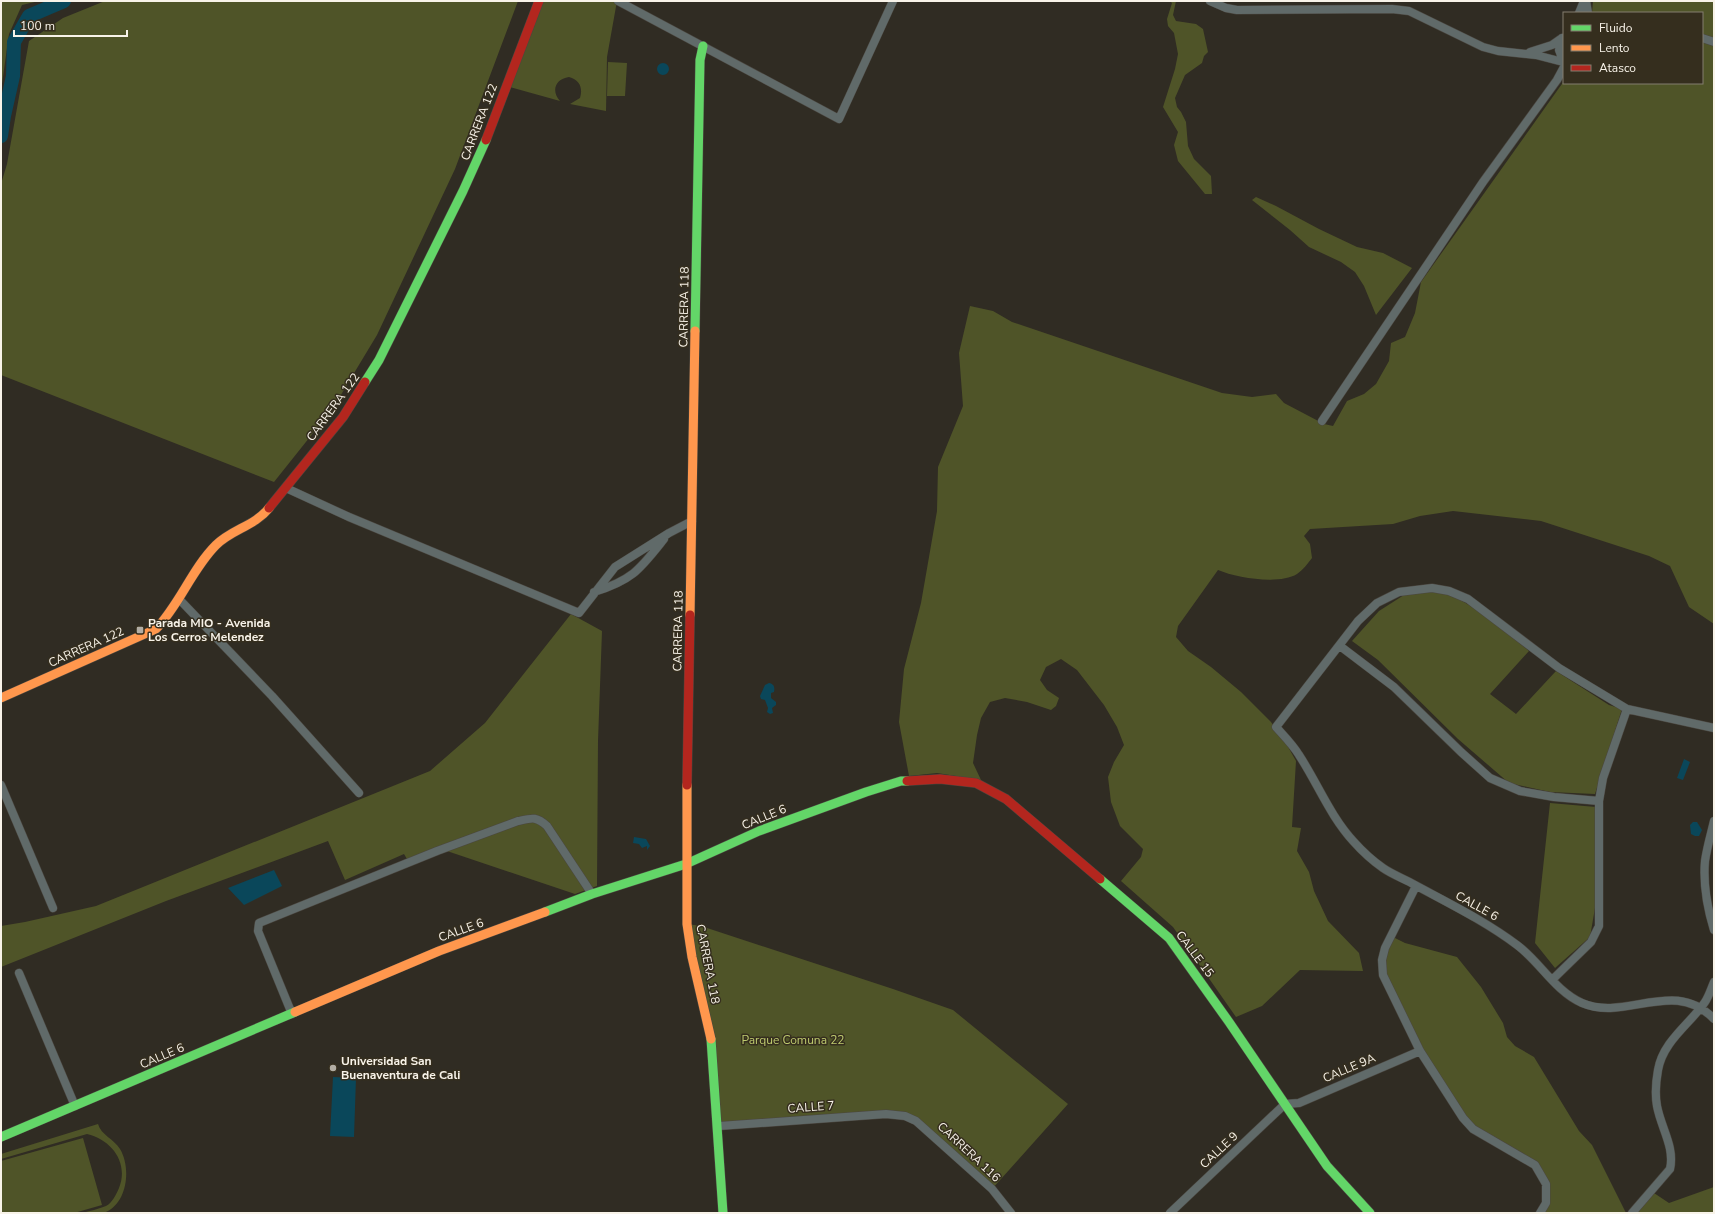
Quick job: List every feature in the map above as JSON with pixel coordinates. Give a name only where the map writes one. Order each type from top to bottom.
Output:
[{"type":"street","name":"CARRERA 122","points":[[1,698],[156,629],[167,619],[206,556],[218,543],[231,534],[250,525],[265,513],[342,417],[379,360],[463,191],[481,152],[539,1]]},
{"type":"street","points":[[618,1],[839,119],[893,1]]},
{"type":"street","points":[[1210,1],[1226,8],[1237,10],[1392,9],[1409,11],[1483,47],[1498,51],[1526,53],[1563,64]]},
{"type":"street","points":[[1580,12],[1585,1]]},
{"type":"street","points":[[1585,1],[1588,12]]},
{"type":"street","points":[[1526,53],[1537,51],[1552,45],[1563,37]]},
{"type":"street","points":[[1563,37],[1559,50],[1563,61]]},
{"type":"street","points":[[1703,38],[1714,42]]},
{"type":"street","name":"CARRERA 118","points":[[702,46],[700,60],[686,864],[687,924],[692,957],[712,1042],[719,1126],[723,1213]]},
{"type":"street","points":[[1322,421],[1483,182],[1557,80],[1563,66]]},
{"type":"street","points":[[1557,80],[1563,76]]},
{"type":"street","points":[[286,488],[348,517],[579,613],[615,567],[668,533],[692,521]]},
{"type":"street","points":[[594,592],[612,586],[633,575],[651,556],[668,533]]},
{"type":"street","points":[[1599,801],[1554,798],[1520,791],[1490,778],[1394,687],[1340,646],[1358,621],[1377,603],[1399,592],[1432,588],[1449,591],[1468,599],[1559,668],[1627,709],[1714,728]]},
{"type":"street","points":[[180,599],[272,696],[358,793]]},
{"type":"street","name":"CALLE 6","points":[[1340,646],[1276,726],[1299,754],[1325,803],[1354,842],[1383,868],[1440,900],[1484,922],[1518,946],[1575,999],[1595,1007],[1607,1009],[1672,1000],[1683,1001],[1700,1008],[1714,1019]]},
{"type":"street","points":[[1553,979],[1586,948],[1591,942],[1599,926],[1599,801],[1603,778],[1627,709]]},
{"type":"street","name":"CALLE 6","points":[[1,1137],[439,951],[592,894],[686,864],[760,831],[866,792],[901,781],[940,779]]},
{"type":"street","name":"CALLE 15","points":[[940,779],[976,783],[1006,799],[1170,938],[1327,1166],[1370,1213]]},
{"type":"street","points":[[1,785],[53,908]]},
{"type":"street","points":[[292,1014],[258,931],[259,923],[437,851],[518,821],[530,818],[538,819],[547,826],[592,894]]},
{"type":"street","points":[[1714,820],[1705,860],[1706,898],[1714,930]]},
{"type":"street","points":[[1416,886],[1385,948],[1382,960],[1383,975],[1420,1051],[1463,1118],[1473,1130],[1535,1165],[1546,1184],[1546,1203],[1540,1213]]},
{"type":"street","points":[[18,973],[75,1106]]},
{"type":"street","points":[[1632,1213],[1670,1169],[1672,1155],[1657,1106],[1656,1087],[1658,1068],[1674,1038],[1706,1001],[1714,982]]},
{"type":"street","name":"CALLE 9A","points":[[1285,1104],[1299,1102],[1420,1051]]},
{"type":"street","name":"CALLE 9","points":[[1170,1213],[1285,1104]]},
{"type":"street","name":"CALLE 7","points":[[719,1126],[886,1114],[905,1116]]},
{"type":"street","name":"CARRERA 116","points":[[905,1116],[916,1121],[986,1184],[1011,1213]]},
{"type":"green space","points":[[1,1],[39,1],[22,5],[9,34],[1,91]]},
{"type":"green space","points":[[105,1],[518,1],[455,169],[377,335],[333,408],[274,482],[1,375],[1,184],[7,164],[29,41],[63,18]]},
{"type":"green space","points":[[539,1],[617,1],[607,57],[606,111],[570,104],[580,98],[581,88],[576,80],[569,77],[560,80],[556,86],[555,90],[560,101],[506,86]]},
{"type":"green space","points":[[1170,1],[1176,1],[1173,15],[1176,21],[1196,24],[1203,29],[1208,52],[1204,56],[1202,63],[1185,75],[1175,98],[1177,107],[1186,122],[1188,146],[1194,159],[1211,176],[1212,194],[1205,194],[1178,161],[1174,145],[1178,132],[1163,107],[1178,54],[1174,33],[1168,26],[1167,19],[1172,3]]},
{"type":"green space","points":[[1593,1],[1714,1],[1714,624],[1689,607],[1670,566],[1649,556],[1541,521],[1453,511],[1420,516],[1393,524],[1310,529],[1304,536],[1310,544],[1312,558],[1297,574],[1289,577],[1269,580],[1247,578],[1218,570],[1178,626],[1176,637],[1188,651],[1211,667],[1241,692],[1271,722],[1296,761],[1292,827],[1301,828],[1297,851],[1309,872],[1314,891],[1328,921],[1359,953],[1363,971],[1300,970],[1262,1006],[1236,1017],[1173,927],[1121,881],[1141,857],[1143,849],[1120,826],[1111,802],[1108,777],[1114,762],[1124,745],[1117,727],[1104,705],[1077,670],[1061,659],[1046,667],[1040,680],[1047,690],[1059,698],[1056,706],[1051,710],[1027,702],[1005,698],[990,702],[981,718],[973,763],[981,780],[937,773],[909,776],[899,722],[904,669],[921,603],[937,511],[938,467],[963,406],[959,353],[970,306],[993,311],[1012,322],[1222,393],[1252,397],[1276,394],[1284,403],[1324,424],[1333,426],[1347,401],[1364,394],[1376,384],[1389,361],[1391,343],[1405,337],[1415,313],[1421,282],[1563,82],[1563,84],[1703,84],[1703,12],[1592,12]]},
{"type":"green space","points":[[608,62],[627,63],[625,96],[607,96]]},
{"type":"green space","points":[[1256,197],[1357,247],[1383,253],[1412,268],[1376,315],[1364,286],[1355,272],[1341,262],[1309,247],[1252,200]]},
{"type":"green space","points":[[1426,592],[1443,592],[1464,602],[1488,617],[1529,651],[1490,694],[1516,714],[1556,671],[1609,705],[1622,709],[1595,794],[1550,792],[1509,783],[1458,739],[1378,660],[1352,641],[1379,611],[1404,595]]},
{"type":"green space","points":[[571,614],[602,631],[598,741],[597,886],[575,894],[444,850],[410,864],[404,854],[345,880],[328,841],[166,901],[1,967],[1,926],[96,906],[430,771],[485,723]]},
{"type":"green space","points":[[1550,803],[1596,807],[1595,908],[1590,937],[1555,968],[1535,943]]},
{"type":"green space","name":"Parque Comuna 22","points":[[687,924],[701,926],[953,1010],[1068,1104],[992,1189],[905,1116],[719,1126],[712,1042]]},
{"type":"green space","points":[[1391,936],[1405,943],[1457,957],[1481,987],[1503,1023],[1507,1037],[1515,1046],[1534,1057],[1579,1131],[1592,1145],[1626,1213],[1540,1213],[1546,1184],[1535,1165],[1473,1129],[1420,1051],[1383,975],[1385,948]]},
{"type":"green space","points":[[98,1124],[102,1131],[120,1149],[126,1165],[123,1192],[119,1200],[106,1212],[82,1213],[108,1205],[117,1193],[122,1179],[120,1162],[111,1147],[104,1141],[87,1134],[1,1159],[1,1154]]},
{"type":"green space","points":[[83,1138],[102,1205],[74,1213],[1,1213],[1,1161]]},
{"type":"green space","points":[[1714,1187],[1714,1213],[1632,1213],[1651,1191],[1669,1203]]},
{"type":"water","points":[[663,63],[667,65],[669,69],[667,73],[663,75],[659,73],[657,69],[659,65]]},
{"type":"water","points":[[769,683],[774,686],[774,692],[771,693],[771,698],[776,702],[776,705],[772,708],[773,713],[770,714],[767,712],[768,708],[765,700],[761,699],[760,696],[765,685]]},
{"type":"water","points":[[1684,759],[1690,762],[1683,780],[1677,778]]},
{"type":"water","points":[[1693,822],[1697,822],[1702,830],[1699,836],[1691,834],[1690,825]]},
{"type":"water","points":[[634,837],[646,839],[650,846],[647,850],[647,846],[642,848],[639,844],[633,843]]},
{"type":"water","points":[[274,870],[282,886],[244,905],[228,888]]},
{"type":"water","points":[[333,1077],[356,1078],[354,1137],[330,1136]]},
{"type":"waterway","points":[[1,136],[13,76],[14,42],[29,16],[64,1]]},
{"type":"traffic: fast","points":[[695,331],[700,60],[703,46]]},
{"type":"traffic: fast","points":[[365,382],[379,360],[463,191],[486,140]]},
{"type":"traffic: fast","points":[[545,912],[592,894],[686,864],[759,831],[866,792],[901,781],[907,781]]},
{"type":"traffic: fast","points":[[1100,879],[1169,938],[1229,1022],[1327,1166],[1370,1213]]},
{"type":"traffic: fast","points":[[1,1137],[295,1012]]},
{"type":"traffic: fast","points":[[711,1039],[723,1213]]},
{"type":"traffic: slow","points":[[690,615],[695,331]]},
{"type":"traffic: slow","points":[[1,698],[156,629],[172,609],[200,565],[216,545],[229,535],[257,519],[269,508]]},
{"type":"traffic: slow","points":[[687,785],[687,924],[692,957],[711,1039]]},
{"type":"traffic: slow","points":[[295,1012],[439,951],[545,912]]},
{"type":"traffic: jam","points":[[486,140],[539,1]]},
{"type":"traffic: jam","points":[[269,508],[343,417],[365,382]]},
{"type":"traffic: jam","points":[[687,785],[690,615]]},
{"type":"traffic: jam","points":[[907,781],[940,779],[976,783],[1006,799],[1100,879]]},
{"type":"place","name":"Parada MIO - Avenida Los Cerros Melendez","points":[[140,630]]},
{"type":"place","name":"Universidad San Buenaventura de Cali","points":[[333,1068]]}]
